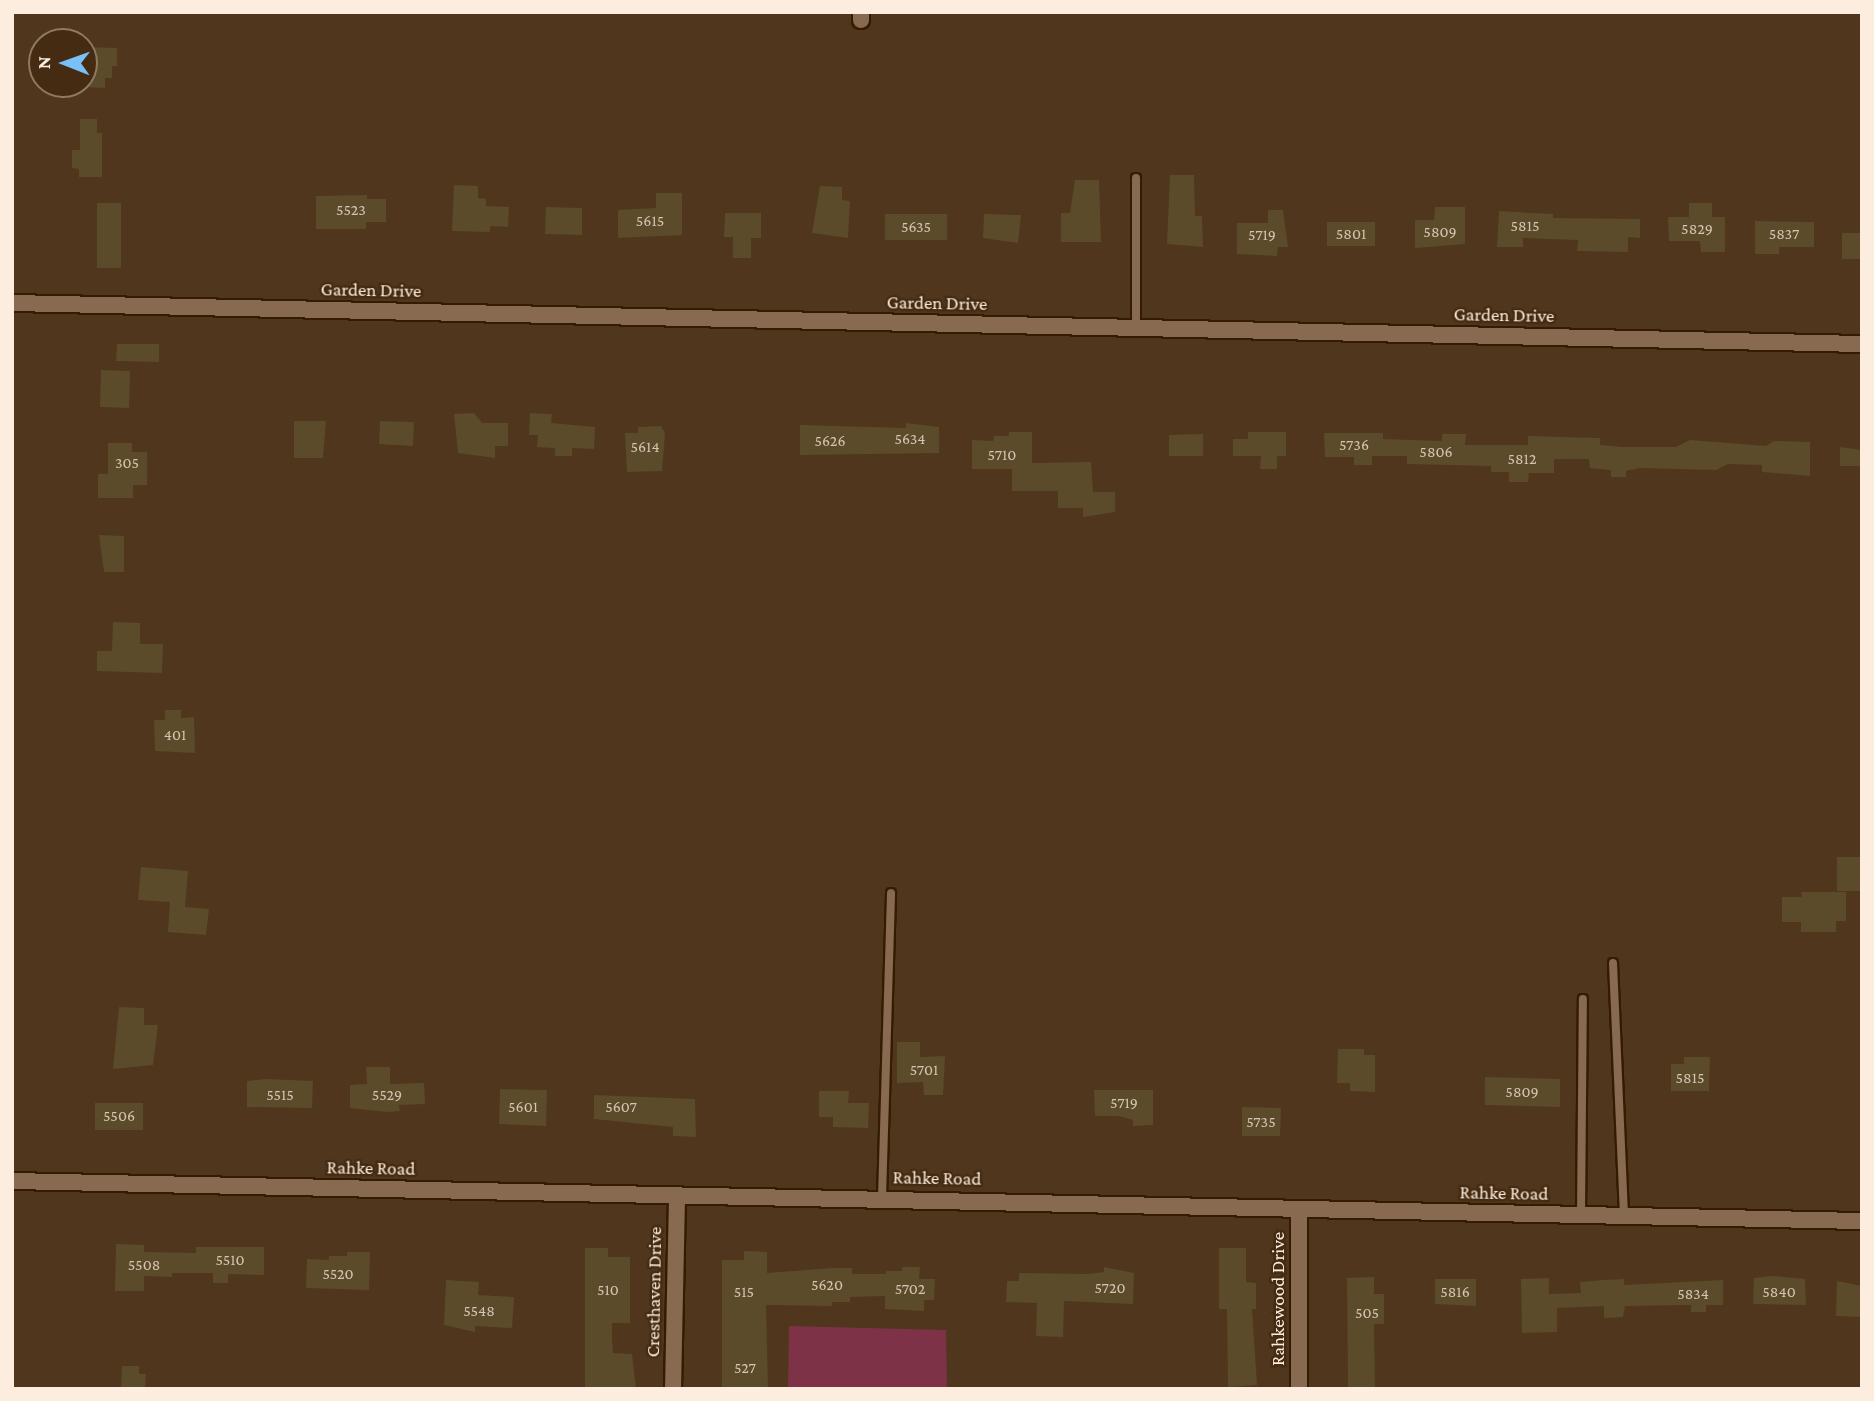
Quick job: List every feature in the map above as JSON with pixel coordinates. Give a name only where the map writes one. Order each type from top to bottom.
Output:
[{"type":"street","name":"Garden Drive","points":[[12,303],[1862,344]]},
{"type":"street","name":"Rahke Road","points":[[12,1181],[1862,1221]]},
{"type":"street","name":"Cresthaven Drive","points":[[673,1389],[677,1196]]},
{"type":"street","name":"Rahkewood Drive","points":[[1299,1210],[1299,1389]]},
{"type":"lane","points":[[1136,178],[1136,328]]},
{"type":"lane","points":[[882,1198],[891,893]]},
{"type":"lane","points":[[1613,963],[1624,1216]]},
{"type":"lane","points":[[1581,1216],[1583,999]]},
{"type":"shaded area","points":[[789,1326],[946,1330],[947,1389],[788,1389]]},
{"type":"building","points":[[98,47],[117,48],[117,66],[112,66],[112,78],[105,78],[105,88],[98,88]]},
{"type":"building","points":[[80,119],[97,119],[97,133],[102,133],[102,177],[79,177],[79,169],[72,168],[72,150],[80,150]]},
{"type":"building","points":[[1170,175],[1194,175],[1195,216],[1202,216],[1203,247],[1167,244]]},
{"type":"building","points":[[1075,180],[1099,180],[1101,242],[1061,242],[1061,213],[1070,213]]},
{"type":"building","points":[[454,185],[478,186],[478,198],[486,199],[486,206],[509,207],[508,227],[490,226],[490,232],[452,231]]},
{"type":"building","points":[[820,186],[842,187],[842,200],[850,201],[848,238],[812,233]]},
{"type":"building","points":[[656,193],[682,193],[682,235],[618,238],[618,210],[656,208]]},
{"type":"building","points":[[367,195],[367,199],[386,199],[386,222],[366,222],[366,229],[316,229],[316,196]]},
{"type":"building","points":[[97,203],[121,203],[121,268],[97,268]]},
{"type":"building","points":[[1689,203],[1712,203],[1712,217],[1725,217],[1725,252],[1701,252],[1700,241],[1669,241],[1668,217],[1689,217]]},
{"type":"building","points":[[546,207],[582,208],[582,235],[545,234]]},
{"type":"building","points":[[1435,207],[1465,207],[1465,244],[1415,248],[1415,220],[1434,220]]},
{"type":"building","points":[[1268,210],[1283,210],[1288,247],[1278,247],[1277,256],[1237,254],[1237,223],[1268,223]]},
{"type":"building","points":[[1499,211],[1553,214],[1553,218],[1640,219],[1640,238],[1628,237],[1628,252],[1577,251],[1578,240],[1523,238],[1523,247],[1497,247]]},
{"type":"building","points":[[725,213],[761,213],[761,238],[751,238],[751,258],[733,258],[733,237],[724,237]]},
{"type":"building","points":[[885,214],[947,214],[947,240],[885,240]]},
{"type":"building","points":[[984,214],[1021,215],[1018,243],[983,238]]},
{"type":"building","points":[[1755,221],[1814,222],[1814,247],[1779,247],[1779,254],[1755,254]]},
{"type":"building","points":[[1327,222],[1375,222],[1375,246],[1327,246]]},
{"type":"building","points":[[1842,233],[1862,233],[1862,259],[1842,259]]},
{"type":"building","points":[[117,344],[159,344],[159,362],[116,361]]},
{"type":"building","points":[[101,370],[130,371],[129,408],[100,407]]},
{"type":"building","points":[[474,413],[482,423],[508,423],[508,446],[495,446],[495,458],[458,453],[454,414]]},
{"type":"building","points":[[530,413],[552,414],[551,423],[595,427],[594,449],[572,448],[572,456],[555,456],[555,448],[537,447],[538,435],[529,435]]},
{"type":"building","points":[[294,421],[326,421],[323,458],[294,458]]},
{"type":"building","points":[[380,421],[414,422],[413,446],[379,444]]},
{"type":"building","points":[[906,423],[939,427],[939,453],[800,455],[800,425],[906,428]]},
{"type":"building","points":[[661,426],[665,433],[662,471],[627,472],[625,433],[638,433],[638,427]]},
{"type":"building","points":[[1009,432],[1032,432],[1032,463],[1091,462],[1093,492],[1115,492],[1115,512],[1083,517],[1083,508],[1058,508],[1058,491],[1012,491],[1012,469],[972,469],[972,440],[993,441],[994,436],[1009,436]]},
{"type":"building","points":[[1248,432],[1286,432],[1286,456],[1277,456],[1277,469],[1260,469],[1261,456],[1233,456],[1233,439],[1248,439]]},
{"type":"building","points":[[1324,433],[1383,433],[1383,439],[1442,441],[1442,434],[1466,434],[1465,445],[1528,445],[1528,436],[1600,438],[1600,445],[1622,447],[1676,447],[1690,440],[1766,446],[1774,441],[1810,442],[1810,476],[1762,472],[1762,465],[1728,464],[1716,470],[1640,468],[1626,471],[1626,477],[1611,477],[1611,470],[1590,468],[1589,459],[1554,459],[1554,473],[1529,473],[1528,482],[1509,482],[1509,472],[1491,472],[1491,466],[1407,464],[1407,456],[1372,456],[1372,465],[1354,465],[1354,457],[1325,457]]},
{"type":"building","points":[[1203,434],[1203,456],[1169,456],[1169,435]]},
{"type":"building","points":[[108,443],[132,443],[132,452],[147,452],[147,485],[133,485],[133,498],[98,498],[98,474],[108,474]]},
{"type":"building","points":[[1840,447],[1862,450],[1862,466],[1840,466]]},
{"type":"building","points":[[99,535],[124,536],[124,572],[104,572]]},
{"type":"building","points":[[113,622],[140,623],[140,644],[163,644],[162,673],[97,671],[97,651],[112,651]]},
{"type":"building","points":[[165,710],[181,710],[181,718],[194,717],[195,753],[155,751],[154,720],[165,720]]},
{"type":"building","points":[[1837,857],[1862,857],[1862,891],[1837,891]]},
{"type":"building","points":[[141,867],[188,871],[185,907],[209,909],[206,935],[168,932],[170,902],[138,900]]},
{"type":"building","points":[[1801,892],[1846,892],[1846,921],[1836,921],[1836,932],[1801,932],[1801,922],[1782,922],[1782,897],[1802,897]]},
{"type":"building","points":[[119,1007],[144,1008],[144,1025],[158,1025],[153,1065],[113,1069]]},
{"type":"building","points":[[897,1042],[920,1042],[920,1057],[945,1056],[943,1095],[924,1095],[923,1082],[897,1083]]},
{"type":"building","points":[[1338,1049],[1364,1049],[1364,1055],[1375,1055],[1375,1092],[1350,1091],[1350,1083],[1337,1083]]},
{"type":"building","points":[[1684,1057],[1710,1057],[1709,1091],[1671,1091],[1671,1064],[1684,1064]]},
{"type":"building","points":[[366,1067],[390,1067],[390,1084],[424,1083],[425,1104],[399,1105],[400,1111],[387,1112],[350,1108],[350,1085],[367,1084]]},
{"type":"building","points":[[1485,1077],[1560,1079],[1560,1107],[1485,1105]]},
{"type":"building","points":[[247,1081],[313,1081],[312,1108],[247,1107]]},
{"type":"building","points":[[500,1089],[547,1090],[546,1126],[499,1124]]},
{"type":"building","points":[[1094,1090],[1153,1090],[1153,1125],[1133,1126],[1133,1120],[1119,1116],[1095,1116]]},
{"type":"building","points":[[819,1091],[849,1091],[848,1103],[869,1103],[868,1128],[833,1127],[833,1117],[819,1117]]},
{"type":"building","points":[[594,1095],[695,1099],[696,1137],[673,1136],[673,1127],[594,1119]]},
{"type":"building","points":[[95,1103],[143,1103],[143,1130],[95,1130]]},
{"type":"building","points":[[1242,1107],[1281,1108],[1280,1136],[1242,1136]]},
{"type":"building","points":[[116,1244],[144,1245],[144,1252],[196,1253],[196,1247],[264,1247],[264,1275],[228,1274],[228,1283],[213,1283],[213,1273],[172,1273],[172,1277],[144,1276],[144,1291],[115,1291]]},
{"type":"building","points":[[585,1248],[608,1248],[608,1257],[630,1257],[630,1323],[612,1323],[612,1338],[613,1353],[632,1354],[636,1389],[585,1389]]},
{"type":"building","points":[[1219,1248],[1246,1248],[1246,1282],[1256,1283],[1256,1309],[1252,1309],[1257,1385],[1228,1387],[1227,1309],[1219,1309]]},
{"type":"building","points":[[744,1251],[767,1252],[767,1273],[852,1268],[852,1274],[886,1274],[886,1271],[902,1271],[902,1267],[920,1267],[919,1279],[935,1279],[934,1300],[924,1300],[924,1311],[885,1309],[885,1296],[850,1297],[850,1302],[832,1302],[832,1306],[766,1305],[768,1389],[722,1389],[722,1260],[744,1260]]},
{"type":"building","points":[[347,1252],[370,1252],[369,1290],[306,1288],[307,1259],[329,1260],[329,1256],[347,1256]]},
{"type":"building","points":[[1104,1267],[1134,1273],[1133,1304],[1064,1301],[1063,1337],[1036,1336],[1037,1303],[1006,1302],[1007,1281],[1019,1281],[1019,1273],[1088,1274],[1104,1272]]},
{"type":"building","points":[[1771,1276],[1805,1279],[1806,1305],[1753,1304],[1754,1278]]},
{"type":"building","points":[[1374,1277],[1374,1294],[1384,1294],[1384,1324],[1374,1324],[1375,1389],[1348,1389],[1347,1278]]},
{"type":"building","points":[[1549,1278],[1549,1294],[1581,1293],[1580,1282],[1604,1280],[1624,1279],[1624,1285],[1723,1280],[1723,1305],[1706,1305],[1706,1312],[1691,1312],[1691,1305],[1625,1306],[1623,1317],[1604,1318],[1604,1306],[1557,1308],[1557,1332],[1522,1333],[1521,1279]]},
{"type":"building","points":[[1435,1279],[1476,1279],[1476,1306],[1435,1304]]},
{"type":"building","points":[[446,1280],[479,1282],[478,1295],[514,1297],[512,1328],[475,1326],[475,1332],[444,1325]]},
{"type":"building","points":[[1837,1281],[1862,1286],[1862,1317],[1836,1316]]},
{"type":"building","points":[[122,1366],[139,1366],[139,1374],[146,1374],[145,1389],[121,1389]]}]
